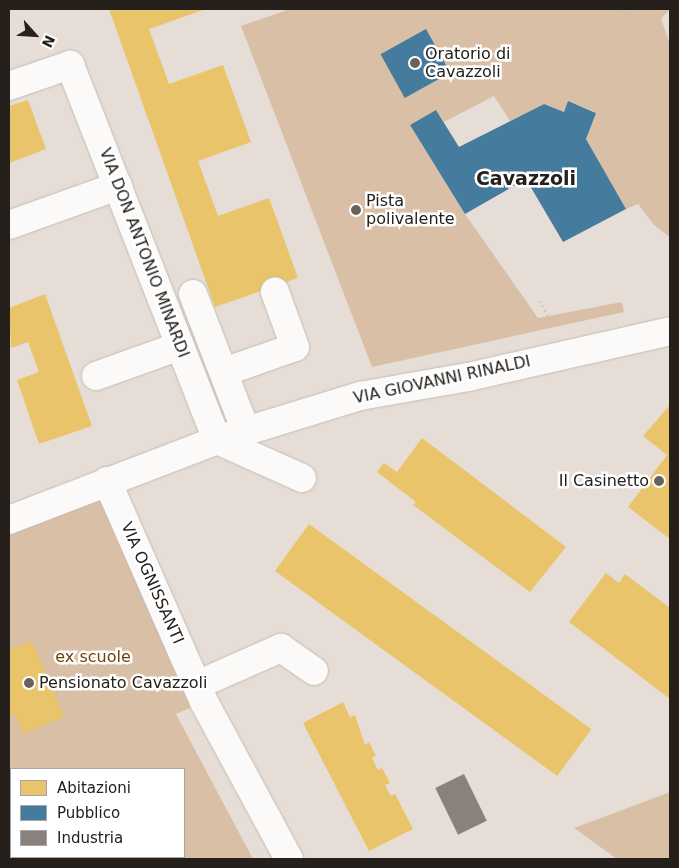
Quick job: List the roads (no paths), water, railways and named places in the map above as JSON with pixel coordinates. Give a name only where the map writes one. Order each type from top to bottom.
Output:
[{"type":"street","name":"VIA DON ANTONIO MINARDI","points":[[9,86],[70,65],[217,440]]},
{"type":"street","points":[[9,225],[118,186]]},
{"type":"street","points":[[224,372],[295,347],[275,292]]},
{"type":"street","points":[[193,294],[246,431]]},
{"type":"street","name":"VIA GIOVANNI RINALDI","points":[[9,520],[217,440],[360,396],[468,377],[670,331]]},
{"type":"street","points":[[96,376],[180,346]]},
{"type":"street","points":[[217,440],[302,478]]},
{"type":"street","name":"VIA OGNISSANTI","points":[[107,481],[197,685],[289,859]]},
{"type":"street","points":[[197,685],[281,648],[314,672]]},
{"type":"place","name":"Oratorio di Cavazzoli","points":[[415,63]]},
{"type":"place","name":"Pista polivalente","points":[[356,210]]},
{"type":"place","name":"Il Casinetto","points":[[659,481]]},
{"type":"place","name":"Pensionato Cavazzoli","points":[[29,683]]},
{"type":"district","name":"Cavazzoli","points":[[526,179]]},
{"type":"park label","name":"ex scuole","points":[[93,657]]}]
